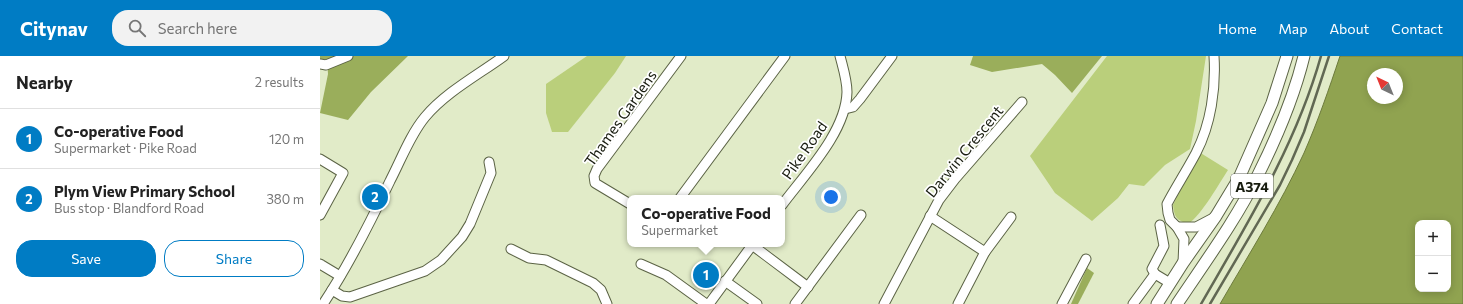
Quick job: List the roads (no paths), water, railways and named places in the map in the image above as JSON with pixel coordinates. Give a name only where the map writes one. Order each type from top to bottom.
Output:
[{"type":"main road","name":"A374","points":[[1157,304],[1183,263],[1216,216],[1239,178],[1272,103],[1287,56]]},
{"type":"main road","name":"A374","points":[[1177,304],[1228,228],[1258,176],[1285,116],[1304,56]]},
{"type":"street","points":[[320,64],[326,65],[348,56]]},
{"type":"street","points":[[323,304],[375,212],[415,132],[425,118],[440,102],[504,56]]},
{"type":"street","name":"Thames Gardens","points":[[627,202],[595,183],[594,176],[597,169],[681,56]]},
{"type":"street","points":[[682,195],[785,56]]},
{"type":"street","name":"Pike Road","points":[[785,201],[828,144],[839,125],[845,109],[847,92],[845,72],[840,56]]},
{"type":"street","points":[[845,109],[853,107],[892,56]]},
{"type":"street","points":[[1183,263],[1184,239],[1177,227],[1170,220],[1167,204],[1203,137],[1212,95],[1214,56]]},
{"type":"street","name":"Darwin Crescent","points":[[884,304],[939,200],[955,179],[1022,102]]},
{"type":"street","points":[[320,159],[343,172],[320,215]]},
{"type":"street","points":[[332,290],[342,296],[350,297],[425,271],[441,260],[462,237],[470,224],[491,173],[489,162]]},
{"type":"street","points":[[795,304],[861,215]]},
{"type":"street","points":[[930,216],[985,252]]},
{"type":"street","points":[[1177,227],[1196,227],[1216,216]]},
{"type":"street","points":[[958,304],[985,252],[1011,217]]},
{"type":"street","points":[[1160,225],[1164,246],[1152,269],[1155,274],[1170,284]]},
{"type":"street","points":[[641,264],[666,275],[707,304],[750,247]]},
{"type":"street","points":[[755,247],[808,287]]},
{"type":"street","points":[[511,250],[529,258],[546,260],[593,283],[601,290],[607,304]]},
{"type":"street","points":[[1062,304],[1086,259]]},
{"type":"street","points":[[320,264],[340,276]]},
{"type":"street","points":[[1133,304],[1155,274]]},
{"type":"street","points":[[725,281],[757,304]]},
{"type":"railway","points":[[1201,304],[1253,214],[1269,183],[1298,121],[1311,89],[1321,56]]},
{"type":"railway","points":[[1210,304],[1280,185],[1292,160],[1304,132],[1329,56]]},
{"type":"place","name":"Plym View Primary School","points":[[375,197]]},
{"type":"place","name":"Co-operative Food","points":[[706,275]]}]
